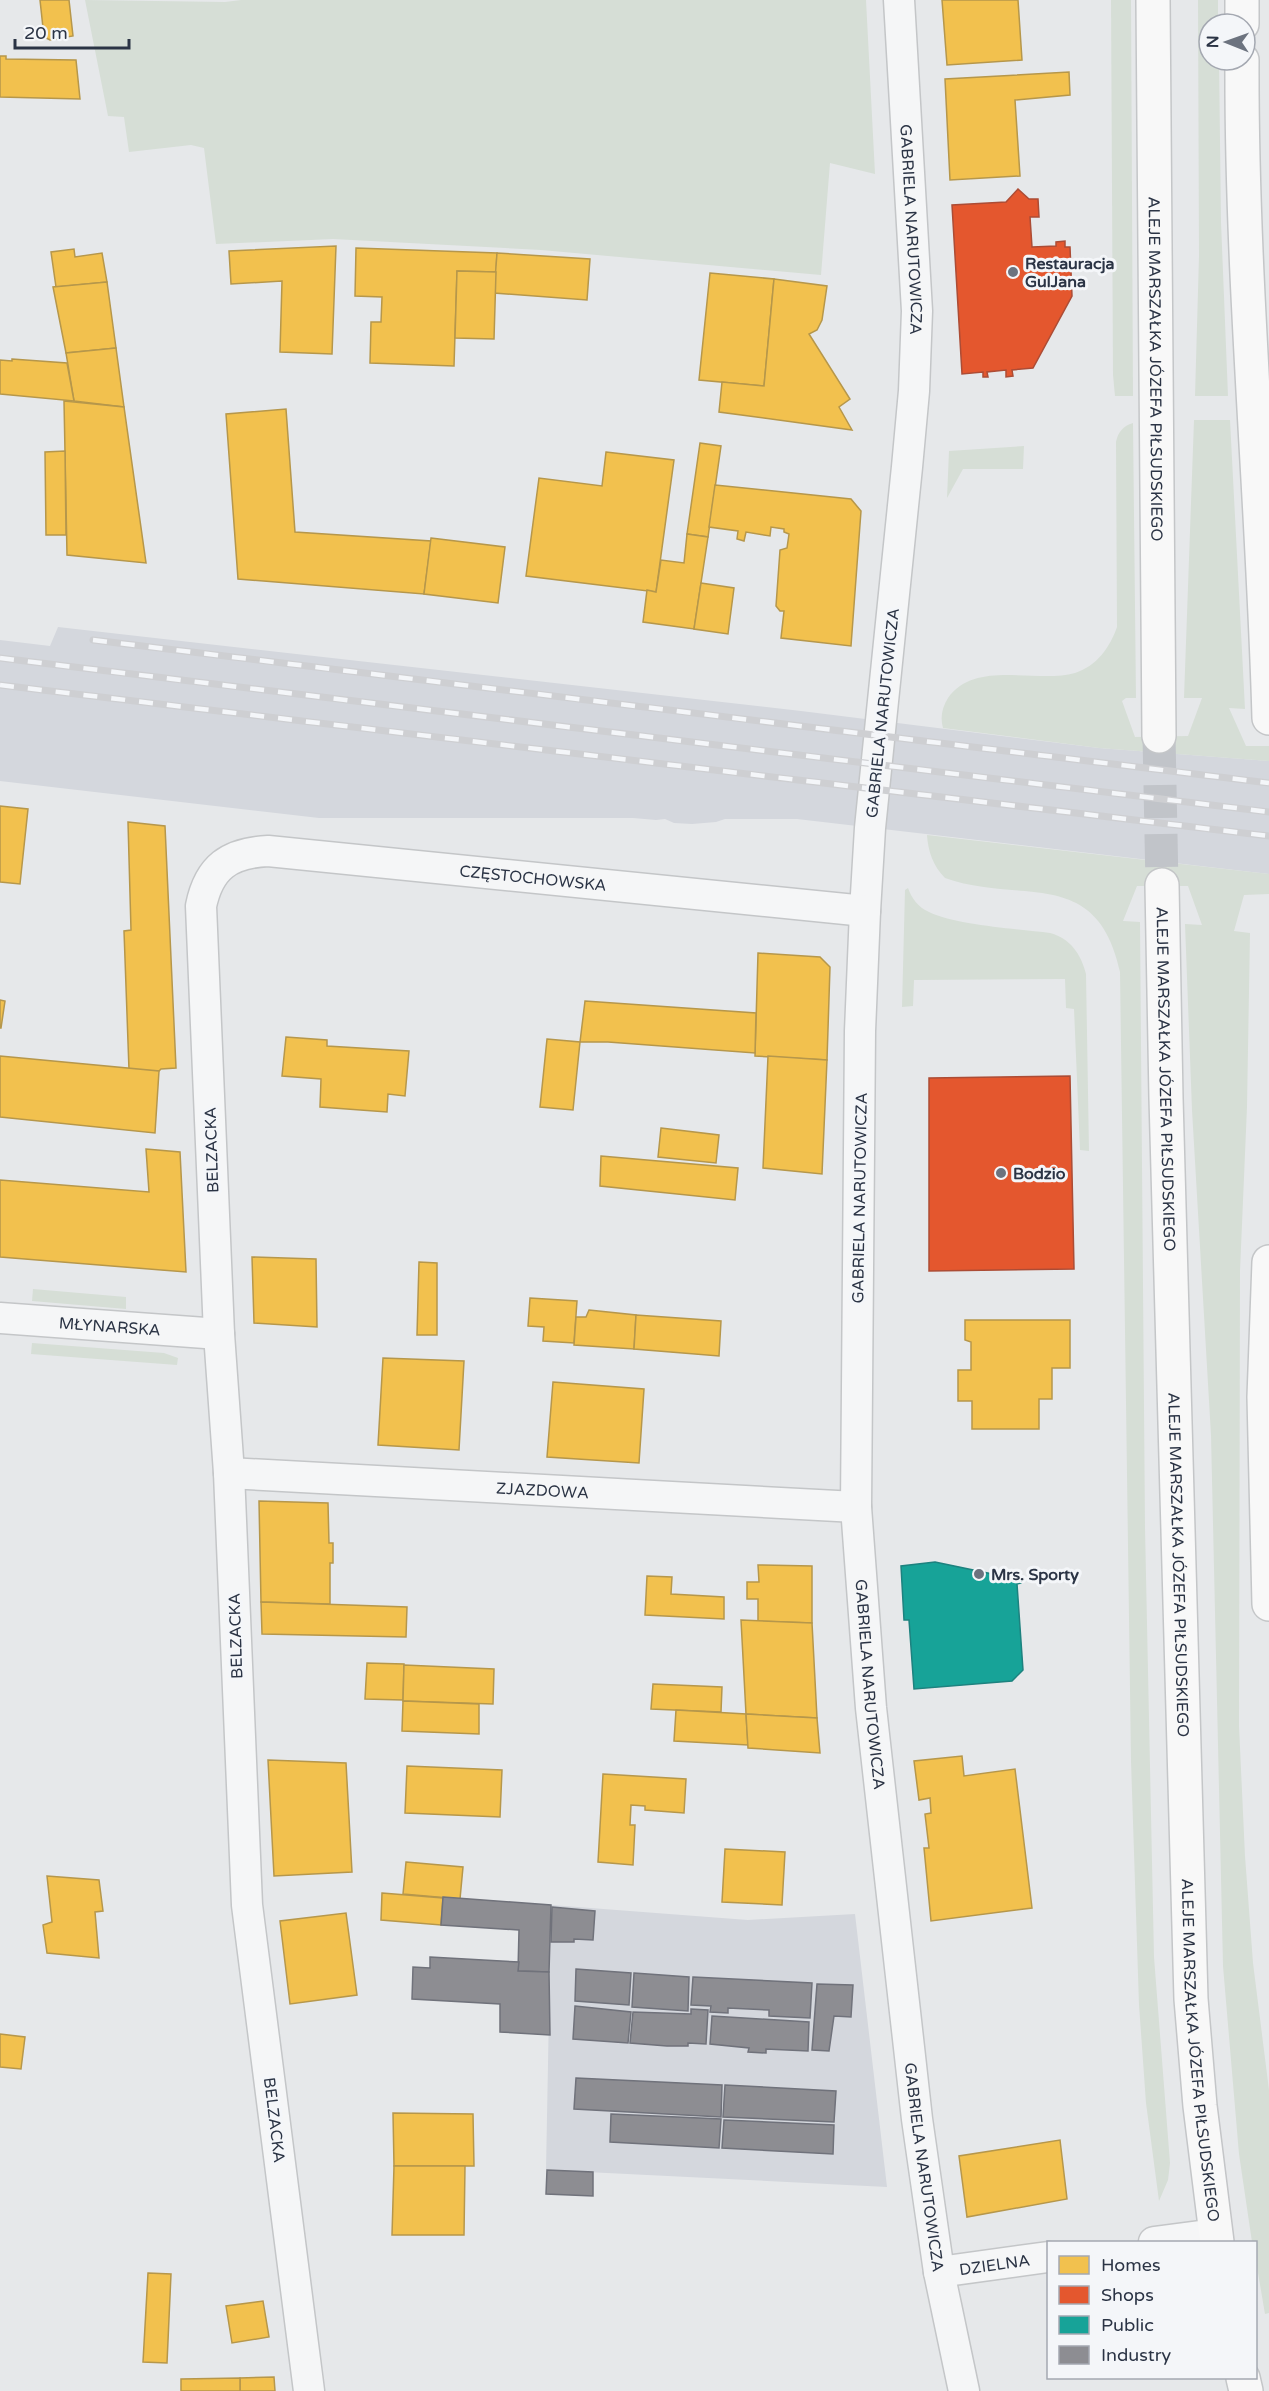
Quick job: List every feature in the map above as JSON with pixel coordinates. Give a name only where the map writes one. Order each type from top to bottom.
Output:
[{"type":"main road","name":"ALEJE MARSZAŁKA JÓZEFA PIŁSUDSKIEGO","points":[[1153,0],[1159,736]]},
{"type":"main road","points":[[1242,72],[1241,149],[1269,718]]},
{"type":"main road","name":"ALEJE MARSZAŁKA JÓZEFA PIŁSUDSKIEGO","points":[[1162,885],[1191,1999],[1200,2106],[1216,2238]]},
{"type":"main road","points":[[1269,1262],[1264,1397],[1269,1604]]},
{"type":"street","name":"GABRIELA NARUTOWICZA","points":[[899,0],[917,311],[907,467],[870,828],[865,912],[860,1031],[856,1508],[871,1708],[917,2119],[939,2272],[964,2391]]},
{"type":"street","name":"CZĘSTOCHOWSKA","points":[[210,878],[220,866],[233,858],[249,852],[268,851],[865,912]]},
{"type":"street","name":"BELZACKA","points":[[210,878],[201,906],[219,1334],[229,1473],[247,1905],[309,2391]]},
{"type":"street","name":"MŁYNARSKA","points":[[0,1318],[219,1334]]},
{"type":"street","name":"ZJAZDOWA","points":[[229,1473],[856,1508]]},
{"type":"street","points":[[1170,2241],[1216,2238]]},
{"type":"street","name":"DZIELNA","points":[[939,2272],[1047,2257]]},
{"type":"shaded area","points":[[85,0],[225,2],[241,0],[866,0],[875,174],[830,163],[821,275],[541,250],[333,239],[216,244],[204,148],[191,145],[129,152],[124,117],[108,116]]},
{"type":"shaded area","points":[[1111,0],[1131,0],[1133,396],[1115,396],[1113,375]]},
{"type":"shaded area","points":[[1198,0],[1218,0],[1218,12],[1198,12]]},
{"type":"shaded area","points":[[1198,72],[1219,72],[1221,222],[1228,396],[1195,396],[1199,256]]},
{"type":"shaded area","points":[[1194,420],[1230,420],[1245,709],[1229,708],[1246,746],[1269,746],[1269,761],[1099,748],[943,728],[944,705],[960,686],[974,679],[990,676],[1060,676],[1075,673],[1096,661],[1111,642],[1117,627],[1116,442],[1122,430],[1133,423],[1136,698],[1126,698],[1122,701],[1135,737],[1188,736],[1202,698],[1184,698]]},
{"type":"shaded area","points":[[1024,446],[1023,469],[963,469],[947,498],[949,451]]},
{"type":"shaded area","points":[[58,627],[801,711],[1099,748],[1269,761],[1269,874],[797,819],[725,819],[692,824],[674,823],[665,819],[633,818],[319,818],[0,781],[0,640],[50,646]]},
{"type":"shaded area","points":[[927,835],[1269,874],[1269,894],[1244,895],[1234,931],[1250,933],[1247,1107],[1240,1271],[1239,1726],[1253,1963],[1269,2090],[1269,2313],[1265,2314],[1257,2267],[1257,2241],[1252,2241],[1239,2154],[1223,1966],[1211,1435],[1192,1110],[1185,924],[1202,925],[1188,886],[1137,886],[1123,921],[1140,922],[1145,1528],[1154,1957],[1170,2163],[1168,2180],[1159,2201],[1146,2103],[1139,2005],[1131,1761],[1120,972],[1109,938],[1094,916],[1075,902],[1052,895],[973,885],[945,878],[937,868]]},
{"type":"shaded area","points":[[908,888],[919,905],[940,916],[971,923],[1050,933],[1057,935],[1074,948],[1086,974],[1089,1151],[1080,1150],[1074,1009],[1066,1008],[1065,979],[914,980],[913,1006],[902,1007],[905,890]]},
{"type":"shaded area","points":[[33,1289],[126,1297],[126,1309],[32,1301]]},
{"type":"shaded area","points":[[32,1343],[164,1353],[178,1358],[177,1365],[31,1354]]},
{"type":"shaded area","points":[[551,1905],[748,1920],[855,1914],[887,2187],[546,2170]]},
{"type":"building: Homes","points":[[40,0],[69,0],[73,36],[50,40],[44,37]]},
{"type":"building: Homes","points":[[942,0],[1018,0],[1022,60],[947,65]]},
{"type":"building: Homes","points":[[0,56],[6,56],[6,59],[76,60],[80,99],[0,97]]},
{"type":"building: Homes","points":[[1069,72],[1070,95],[1015,100],[1020,176],[950,180],[945,79]]},
{"type":"building: Homes","points":[[336,246],[332,354],[280,352],[282,281],[231,284],[229,251]]},
{"type":"building: Homes","points":[[356,248],[497,253],[496,272],[457,271],[454,366],[370,363],[371,322],[381,322],[382,297],[355,296]]},
{"type":"building: Homes","points":[[74,249],[75,257],[102,253],[107,282],[56,287],[51,252]]},
{"type":"building: Homes","points":[[497,253],[590,259],[587,300],[494,293]]},
{"type":"building: Homes","points":[[457,271],[496,272],[494,339],[455,338]]},
{"type":"building: Homes","points":[[710,273],[774,279],[764,386],[699,380]]},
{"type":"building: Homes","points":[[774,279],[827,286],[822,320],[817,330],[809,334],[850,399],[839,407],[852,430],[719,412],[722,382],[764,386]]},
{"type":"building: Homes","points":[[107,282],[116,348],[66,353],[53,287]]},
{"type":"building: Homes","points":[[116,348],[124,407],[74,401],[66,353]]},
{"type":"building: Homes","points":[[12,359],[67,363],[74,401],[0,394],[0,360],[12,361]]},
{"type":"building: Homes","points":[[64,401],[124,407],[146,563],[67,555]]},
{"type":"building: Homes","points":[[286,409],[295,532],[431,541],[424,594],[238,579],[226,414]]},
{"type":"building: Homes","points":[[700,443],[721,446],[708,537],[687,534]]},
{"type":"building: Homes","points":[[65,451],[66,535],[46,535],[45,452]]},
{"type":"building: Homes","points":[[606,452],[674,460],[656,592],[526,576],[539,478],[602,486]]},
{"type":"building: Homes","points":[[715,485],[851,499],[861,511],[851,646],[781,638],[784,611],[780,611],[776,606],[780,550],[787,548],[789,534],[784,532],[784,529],[771,527],[770,536],[746,532],[744,541],[737,539],[738,531],[709,527]]},
{"type":"building: Homes","points":[[687,534],[708,537],[694,629],[643,622],[647,590],[656,592],[661,560],[684,563]]},
{"type":"building: Homes","points":[[431,538],[505,547],[498,603],[424,594]]},
{"type":"building: Homes","points":[[701,583],[734,588],[728,634],[694,629]]},
{"type":"building: Homes","points":[[0,806],[28,809],[20,884],[0,882]]},
{"type":"building: Homes","points":[[128,822],[165,826],[176,1068],[159,1071],[129,1070],[124,931],[131,930]]},
{"type":"building: Homes","points":[[758,953],[820,957],[830,967],[827,1060],[755,1056]]},
{"type":"building: Homes","points":[[0,1000],[5,1001],[1,1028],[0,1028]]},
{"type":"building: Homes","points":[[585,1001],[756,1013],[755,1053],[580,1042]]},
{"type":"building: Homes","points":[[286,1037],[327,1040],[327,1046],[409,1051],[405,1096],[388,1094],[387,1112],[320,1107],[321,1079],[282,1076]]},
{"type":"building: Homes","points":[[547,1039],[580,1042],[573,1110],[540,1107]]},
{"type":"building: Homes","points":[[0,1056],[159,1071],[155,1133],[0,1117]]},
{"type":"building: Homes","points":[[768,1056],[827,1060],[822,1174],[763,1168]]},
{"type":"building: Homes","points":[[661,1128],[719,1135],[716,1163],[658,1157]]},
{"type":"building: Homes","points":[[146,1149],[180,1152],[186,1272],[0,1257],[0,1180],[149,1192]]},
{"type":"building: Homes","points":[[601,1156],[738,1168],[735,1200],[600,1186]]},
{"type":"building: Homes","points":[[252,1257],[316,1259],[317,1327],[254,1323]]},
{"type":"building: Homes","points":[[419,1262],[437,1263],[437,1335],[417,1335]]},
{"type":"building: Homes","points":[[530,1298],[577,1301],[574,1343],[543,1341],[544,1327],[528,1326]]},
{"type":"building: Homes","points":[[589,1310],[636,1315],[634,1349],[574,1345],[576,1317],[586,1317]]},
{"type":"building: Homes","points":[[636,1315],[721,1321],[719,1356],[634,1349]]},
{"type":"building: Homes","points":[[965,1320],[1070,1320],[1070,1368],[1052,1368],[1052,1399],[1039,1399],[1039,1429],[972,1429],[972,1401],[958,1401],[958,1370],[971,1370],[971,1342],[965,1340]]},
{"type":"building: Homes","points":[[383,1358],[464,1361],[459,1450],[378,1445]]},
{"type":"building: Homes","points":[[553,1382],[644,1389],[639,1463],[547,1457]]},
{"type":"building: Homes","points":[[259,1501],[328,1503],[329,1543],[333,1543],[333,1563],[330,1563],[330,1604],[261,1602]]},
{"type":"building: Homes","points":[[758,1565],[812,1566],[812,1623],[758,1621],[758,1599],[747,1599],[747,1582],[759,1582]]},
{"type":"building: Homes","points":[[647,1576],[672,1577],[671,1594],[724,1597],[724,1619],[645,1615]]},
{"type":"building: Homes","points":[[261,1602],[407,1607],[406,1637],[262,1634]]},
{"type":"building: Homes","points":[[741,1620],[812,1623],[817,1718],[746,1714]]},
{"type":"building: Homes","points":[[367,1663],[404,1664],[403,1700],[365,1699]]},
{"type":"building: Homes","points":[[404,1665],[494,1669],[493,1704],[403,1701]]},
{"type":"building: Homes","points":[[653,1684],[722,1687],[721,1712],[651,1709]]},
{"type":"building: Homes","points":[[403,1701],[479,1704],[479,1734],[402,1731]]},
{"type":"building: Homes","points":[[676,1710],[746,1714],[748,1745],[674,1741]]},
{"type":"building: Homes","points":[[746,1714],[817,1718],[820,1753],[748,1748]]},
{"type":"building: Homes","points":[[962,1756],[964,1776],[1015,1769],[1032,1908],[931,1921],[924,1848],[929,1848],[925,1814],[931,1813],[930,1798],[919,1800],[914,1761]]},
{"type":"building: Homes","points":[[268,1760],[346,1763],[352,1872],[274,1876]]},
{"type":"building: Homes","points":[[407,1766],[502,1770],[500,1817],[405,1813]]},
{"type":"building: Homes","points":[[603,1774],[686,1779],[684,1813],[645,1810],[645,1806],[631,1805],[630,1825],[635,1825],[633,1865],[598,1862]]},
{"type":"building: Homes","points":[[725,1849],[785,1852],[782,1905],[722,1902]]},
{"type":"building: Homes","points":[[406,1862],[463,1867],[460,1899],[403,1894]]},
{"type":"building: Homes","points":[[47,1876],[99,1880],[103,1911],[95,1912],[99,1958],[47,1953],[43,1925],[52,1922]]},
{"type":"building: Homes","points":[[382,1893],[443,1898],[441,1925],[381,1920]]},
{"type":"building: Homes","points":[[346,1913],[357,1995],[290,2004],[280,1921]]},
{"type":"building: Homes","points":[[0,2034],[25,2037],[21,2069],[0,2067]]},
{"type":"building: Homes","points":[[393,2113],[473,2114],[474,2166],[394,2166]]},
{"type":"building: Homes","points":[[1060,2140],[1067,2199],[967,2217],[959,2156]]},
{"type":"building: Homes","points":[[394,2166],[465,2166],[464,2235],[392,2235]]},
{"type":"building: Homes","points":[[148,2273],[171,2274],[167,2363],[143,2362]]},
{"type":"building: Homes","points":[[263,2301],[269,2337],[232,2343],[226,2306]]},
{"type":"building: Homes","points":[[274,2377],[275,2391],[240,2391],[240,2378]]},
{"type":"building: Homes","points":[[240,2378],[240,2391],[181,2391],[181,2379]]},
{"type":"building: Shops","name":"Restauracja GulJana","points":[[1018,189],[1029,199],[1038,199],[1039,217],[1030,217],[1032,247],[1056,246],[1056,242],[1065,241],[1065,247],[1070,247],[1072,296],[1033,368],[1012,370],[1013,376],[1006,377],[1006,370],[987,372],[988,377],[983,377],[983,372],[962,374],[952,205],[1006,202]]},
{"type":"building: Shops","name":"Bodzio","points":[[1070,1076],[1074,1269],[929,1271],[929,1078]]},
{"type":"building: Public","points":[[935,1562],[1021,1580],[1021,1583],[1017,1584],[1023,1670],[1012,1681],[914,1689],[909,1620],[904,1620],[901,1566]]},
{"type":"building: Industry","points":[[443,1897],[551,1905],[549,1972],[518,1971],[519,1930],[441,1925]]},
{"type":"building: Industry","points":[[552,1907],[595,1911],[593,1940],[574,1939],[574,1942],[551,1942]]},
{"type":"building: Industry","points":[[430,1957],[519,1962],[518,1971],[549,1972],[550,2035],[500,2032],[500,2004],[412,1999],[413,1967],[430,1968]]},
{"type":"building: Industry","points":[[576,1969],[631,1973],[629,2005],[575,2001]]},
{"type":"building: Industry","points":[[634,1973],[689,1977],[688,2011],[632,2007]]},
{"type":"building: Industry","points":[[693,1977],[812,1983],[810,2018],[769,2016],[769,2010],[728,2008],[728,2013],[710,2012],[711,2006],[691,2005]]},
{"type":"building: Industry","points":[[817,1984],[853,1985],[851,2017],[834,2016],[829,2051],[812,2050]]},
{"type":"building: Industry","points":[[575,2006],[631,2012],[628,2043],[573,2039]]},
{"type":"building: Industry","points":[[691,2009],[708,2010],[706,2044],[688,2043],[688,2046],[667,2046],[630,2043],[633,2012],[691,2014]]},
{"type":"building: Industry","points":[[712,2016],[809,2022],[808,2051],[766,2049],[766,2053],[748,2052],[749,2048],[710,2044]]},
{"type":"building: Industry","points":[[576,2078],[722,2085],[721,2117],[574,2109]]},
{"type":"building: Industry","points":[[725,2085],[836,2091],[834,2122],[723,2117]]},
{"type":"building: Industry","points":[[611,2114],[721,2119],[719,2148],[610,2142]]},
{"type":"building: Industry","points":[[724,2120],[834,2125],[833,2154],[722,2148]]},
{"type":"building: Industry","points":[[547,2170],[593,2172],[593,2196],[546,2194]]},
{"type":"tunnel","points":[[1159,736],[1162,885]]},
{"type":"railway","points":[[93,640],[1269,783]]},
{"type":"railway","points":[[0,658],[1269,812]]},
{"type":"railway","points":[[0,685],[1269,836]]},
{"type":"place","name":"Restauracja GulJana","points":[[1013,272]]},
{"type":"place","name":"Bodzio","points":[[1001,1173]]},
{"type":"place","name":"Mrs. Sporty","points":[[979,1574]]}]
